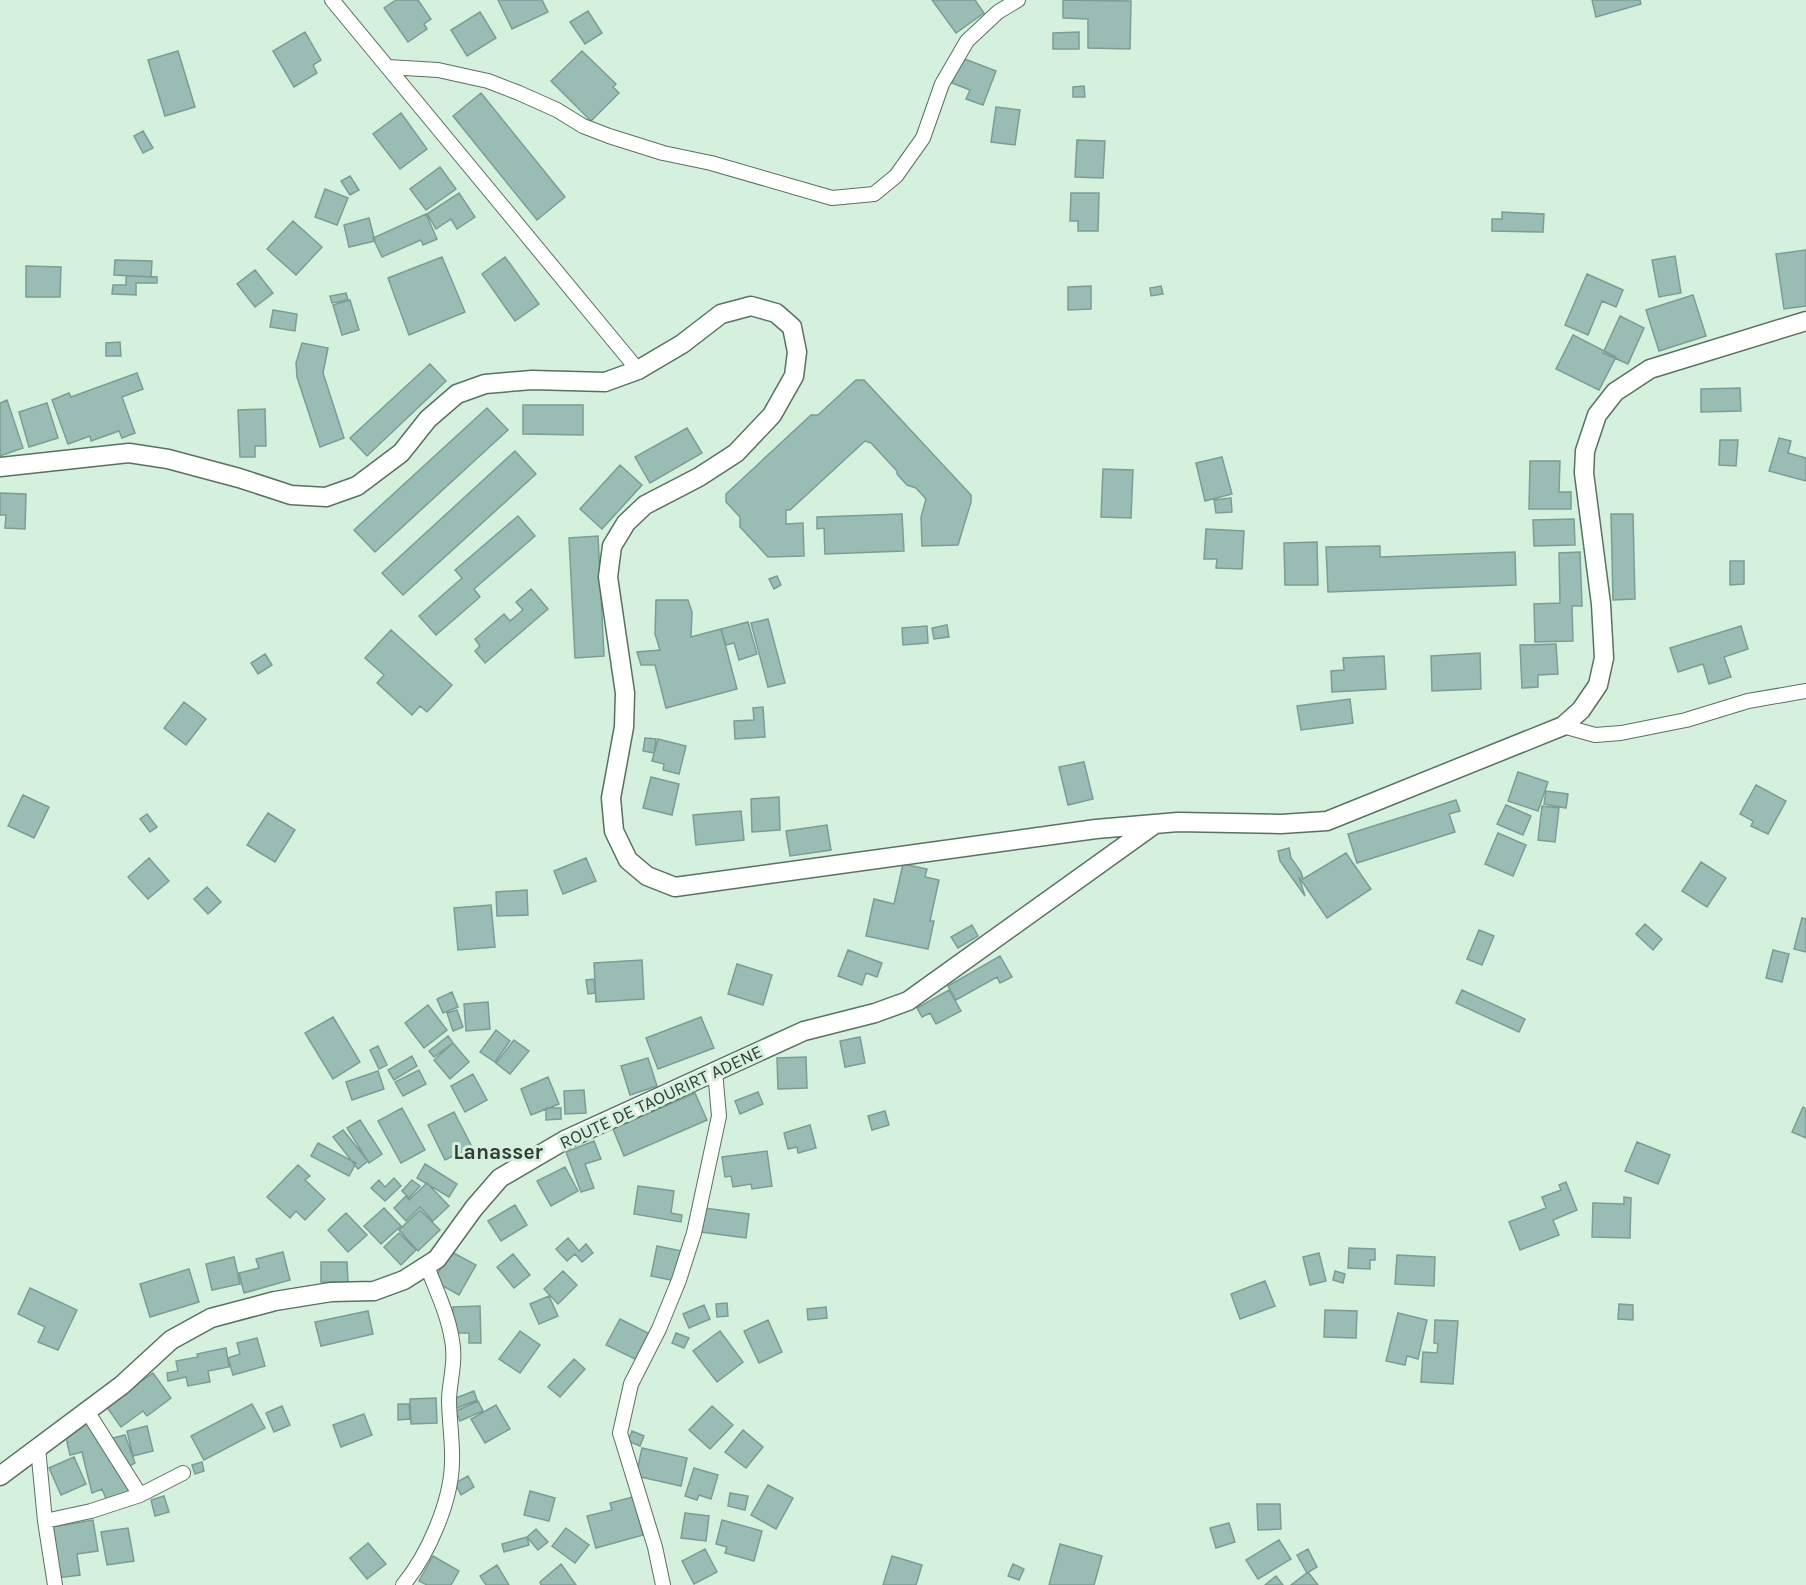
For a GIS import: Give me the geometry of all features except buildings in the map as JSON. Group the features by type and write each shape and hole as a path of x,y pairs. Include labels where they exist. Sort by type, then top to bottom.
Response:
{"main road":[{"path":"0,467 129,453 168,459 291,495 326,497 357,486 400,453 428,419 457,394 485,384 532,380 605,382 638,370 682,344 721,314 751,306 776,313 792,327 797,352 794,376 772,414 736,453 699,477 645,505 626,523 612,546 608,577 625,693 624,727 611,798 614,831 628,860 647,876 675,887 1096,829 1178,822 1304,824 1327,821 1563,726 1581,710 1598,686 1604,658 1601,604 1584,473 1585,451 1597,415 1615,392 1650,369 1806,321"},
{"name":"ROUTE DE TAOURIRT ADENE","path":"0,1476 122,1384 171,1340 211,1318 275,1301 331,1292 374,1291 404,1280 437,1259 474,1208 500,1178 565,1140 804,1031 875,1013 908,1001 1155,824"}],"street":[{"path":"332,0 638,370"},
{"path":"388,67 438,70 488,81 557,110 583,126 663,153 711,163 832,198 874,194 896,176 923,138 942,84 967,41 998,12 1018,0"},
{"path":"1563,726 1595,735 1621,734 1686,720 1748,701 1806,692"},
{"path":"663,1585 655,1547 620,1433 631,1384 659,1329 679,1280 694,1233 719,1116 715,1071"},
{"path":"403,1585 412,1574 446,1502 453,1462 449,1396 454,1365 452,1338 445,1312 427,1266"},
{"path":"87,1411 140,1495"},
{"path":"38,1448 45,1521 55,1585"},
{"path":"45,1521 91,1511 140,1495 183,1473"}],"district":[{"name":"Lanasser","path":"498,1152"}]}
